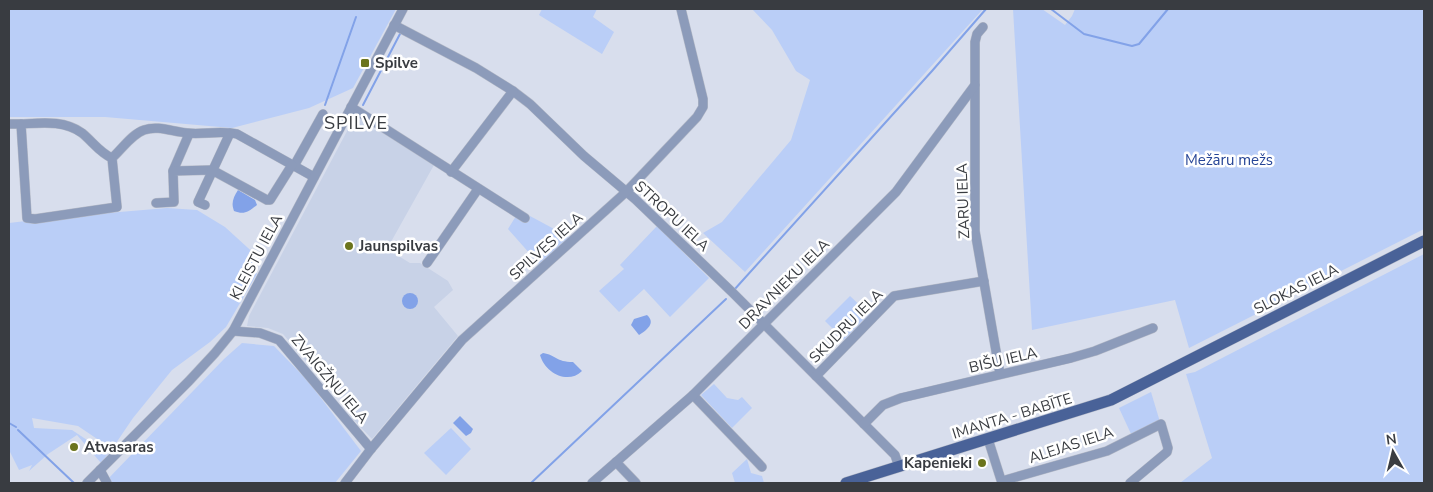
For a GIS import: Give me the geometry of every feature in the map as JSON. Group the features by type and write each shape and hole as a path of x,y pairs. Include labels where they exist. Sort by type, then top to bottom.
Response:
{"main road":[{"name":"SLOKAS IELA","path":"1182,364 1424,241"},
{"name":"IMANTA - BABĪTE","path":"846,483 1111,400 1182,364"}],"street":[{"name":"KLEISTU IELA","path":"86,483 189,381 215,354 233,331 403,9"},
{"name":"SPILVES IELA","path":"345,483 462,340 626,192 697,117 702,107 703,99 681,9"},
{"name":"STROPU IELA","path":"394,25 476,68 530,104 732,292 895,455 899,466"},
{"name":"ZARU IELA","path":"983,27 977,34 975,42 975,231 1000,374"},
{"name":"DRAVNIEKU IELA","path":"592,483 693,394 896,192 975,85"},
{"path":"451,172 513,91"},
{"path":"351,107 525,218"},
{"path":"173,171 212,170 270,200 293,166 323,114"},
{"path":"9,124 61,123 81,132 107,156 112,158"},
{"path":"21,124 27,218 117,207 112,158"},
{"path":"112,158 142,130 157,128 189,134 230,132 237,134 314,177"},
{"path":"201,204 212,170 230,132"},
{"path":"156,203 174,202 173,171 189,134"},
{"path":"426,263 478,189"},
{"name":"SKUDRU IELA","path":"816,376 894,296 984,281"},
{"name":"BIŠU IELA","path":"864,424 883,405 901,398 1095,351 1153,328"},
{"name":"ZVAIGŽŅU IELA","path":"233,331 260,333 279,340 371,450"},
{"path":"693,394 762,467"},
{"name":"ALEJAS IELA","path":"1002,482 1107,451 1161,424 1168,452 1130,483"},
{"path":"988,439 1002,482"},
{"path":"616,462 636,483"},
{"path":"100,470 108,483"}],"shaded area":[{"path":"354,118 361,118 366,122 371,131 378,129 434,165 387,249 410,263 420,263 448,281 453,290 434,307 458,336 372,439 349,415 349,404 336,385 318,375 283,334 268,328 247,326 249,316"}],"green space":[{"path":"9,9 396,9 353,88 309,108 232,128 105,117 9,117"},
{"path":"542,9 597,9 593,17 614,32 602,54 539,15"},
{"path":"752,9 983,9 745,272 703,233 722,222 791,140 810,80 796,71 772,30"},
{"name":"Mežāru mežs","path":"1013,9 1042,9 1065,25 1075,9 1424,9 1424,229 1189,348 1175,300 1032,330"},
{"path":"167,208 197,210 225,227 259,258 254,269 257,274 226,327 210,342 172,370 133,418 112,449 78,426 32,418 34,428 72,430 108,454 101,463 77,435 48,454 29,471 32,465 19,470 9,450 9,223"},
{"path":"516,216 526,222 530,216 569,237 539,264 508,229"},
{"path":"657,226 709,278 670,317 644,289 619,312 599,291 624,269 620,265"},
{"path":"1424,254 1424,483 1180,483 1212,458 1186,374 1195,372"},
{"path":"850,296 869,314 844,340 825,321"},
{"path":"242,343 274,346 308,381 361,451 335,483 104,483 224,359"},
{"path":"714,384 727,398 738,400 742,397 752,408 732,428 701,395"},
{"path":"1151,392 1160,422 1132,436 1119,408"},
{"path":"451,428 471,449 446,475 424,453"},
{"path":"747,459 751,473 762,476 764,483 735,483 732,473"}],"water":[{"path":"238,190 255,200 257,205 246,212 234,211 233,200"},
{"path":"410,293 418,301 410,309 402,301"},
{"path":"647,315 650,318 651,324 639,335 631,325 634,319"},
{"path":"543,353 559,360 573,362 582,371 570,377 558,375 547,367 540,355"},
{"path":"460,416 473,429 466,436 453,423"}],"waterway":[{"path":"734,290 986,9"},
{"path":"1051,9 1084,34 1132,46 1139,44 1168,9"},
{"path":"325,105 356,17"},
{"path":"363,105 401,32"},
{"path":"531,483 726,299"},
{"path":"9,423 16,427"},
{"path":"18,430 74,483"}],"place":[{"name":"Spilve","path":"365,63"},
{"name":"Jaunspilvas","path":"349,246"},
{"name":"Atvasaras","path":"74,447"},
{"name":"Kapenieki","path":"982,463"}],"district":[{"name":"SPILVE","path":"356,123"}]}
